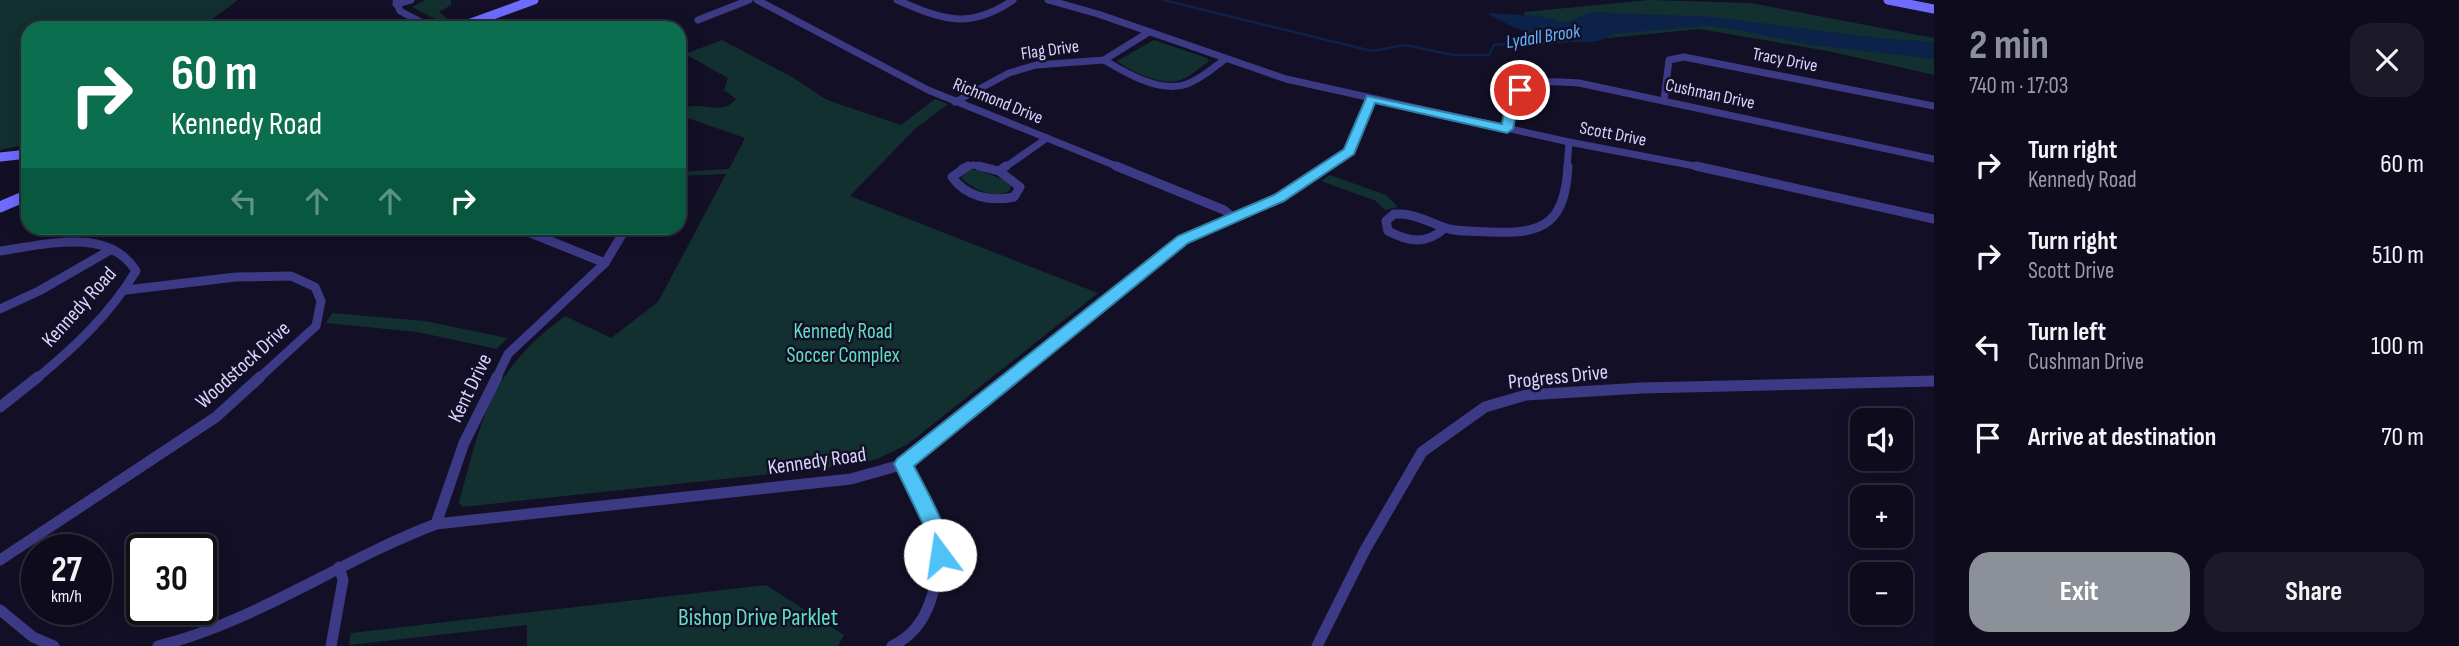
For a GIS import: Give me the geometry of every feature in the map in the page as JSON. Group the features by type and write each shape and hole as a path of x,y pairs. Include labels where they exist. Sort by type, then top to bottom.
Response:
{"street":[{"path":"411,0 396,2 400,11 419,21"},
{"path":"476,21 534,0"},
{"path":"698,20 748,0"},
{"name":"Richmond Drive","path":"757,0 955,102 1224,210 1234,218"},
{"path":"897,0 939,19 957,22 990,16 1013,0"},
{"name":"Scott Drive","path":"1048,0 1286,79 1507,129 1718,170 1934,219"},
{"path":"1888,0 1934,9"},
{"name":"Flag Drive","path":"955,102 989,82 1036,65 1104,60 1149,32"},
{"name":"Tracy Drive","path":"1664,100 1669,60 1684,57 1934,106"},
{"path":"1104,60 1120,70 1164,86 1180,87 1224,60"},
{"name":"Cushman Drive","path":"1507,129 1513,97 1532,84 1578,83 1934,159"},
{"name":"Kennedy Road","path":"158,646 203,634 405,534 436,524 851,479 904,464 1183,240 1279,198 1349,151 1371,99"},
{"path":"999,171 1020,187 1014,197 992,200 968,191 955,183 952,177 958,170 971,165 999,171 1046,138"},
{"path":"1446,228 1436,238 1421,243 1402,239 1388,231 1386,221 1394,214 1408,213 1426,217 1446,228 1507,233 1539,229 1555,218 1563,205 1569,142"},
{"path":"0,157 21,155"},
{"path":"0,207 21,198"},
{"path":"536,235 605,262"},
{"name":"Kent Drive","path":"436,524 464,443 508,354 605,262 622,235"},
{"name":"Kennedy Road","path":"0,251 79,243 113,248 126,256 136,271 126,290 72,350 0,407"},
{"path":"0,309 39,291 113,248"},
{"name":"Woodstock Drive","path":"0,560 216,417 316,326 321,301 315,287 291,276 236,277 126,290"},
{"name":"Progress Drive","path":"1317,646 1365,550 1422,452 1485,407 1526,396 1634,389 1934,381"},
{"path":"892,646 906,640 925,614 938,587 940,555 934,528 904,464"},
{"path":"331,646 343,580 339,567"},
{"path":"0,610 33,637 54,646"}],"green space":[{"path":"0,0 238,0 210,21 21,21 21,146 0,150"},
{"path":"425,0 451,0 451,5 439,12 448,19 437,20 412,7"},
{"path":"1649,0 1751,3 1934,38 1934,75 1828,51 1699,29 1530,46 1524,12"},
{"name":"Kennedy Road Soccer Complex","path":"722,40 792,77 827,100 901,125 935,99 948,104 915,129 850,196 1098,293 908,444 877,459 846,466 462,507 459,502 475,444 492,398 504,377 540,337 565,316 611,338 658,302 726,174 686,176 686,172 729,169 745,138 686,117 687,107 724,107 736,99 724,90 728,78 686,54"},
{"path":"1154,40 1209,61 1181,80 1166,82 1131,70 1117,61"},
{"path":"968,170 979,170 1007,181 1011,185 1010,190 991,194 978,190 961,178"},
{"path":"1330,175 1386,195 1398,207 1385,210 1376,201 1321,181"},
{"path":"332,313 425,321 507,338 497,349 417,332 326,323"},
{"name":"Bishop Drive Parklet","path":"766,585 844,635 838,646 527,646 527,625 349,645 351,633"}],"water":[{"path":"1590,12 1714,17 1879,38 1934,42 1934,59 1811,45 1707,26 1612,34 1600,40 1568,42 1513,27 1487,13 1541,16 1560,22 1571,21"}],"waterway":[{"name":"Lydall Brook","path":"1163,0 1372,51 1405,45 1453,55 1489,55 1494,45 1539,41 1551,37"}],"route":[{"path":"940,555 934,528 904,464 1142,272 1183,240 1279,198 1349,151 1371,99 1507,129 1513,97 1520,90"}]}
